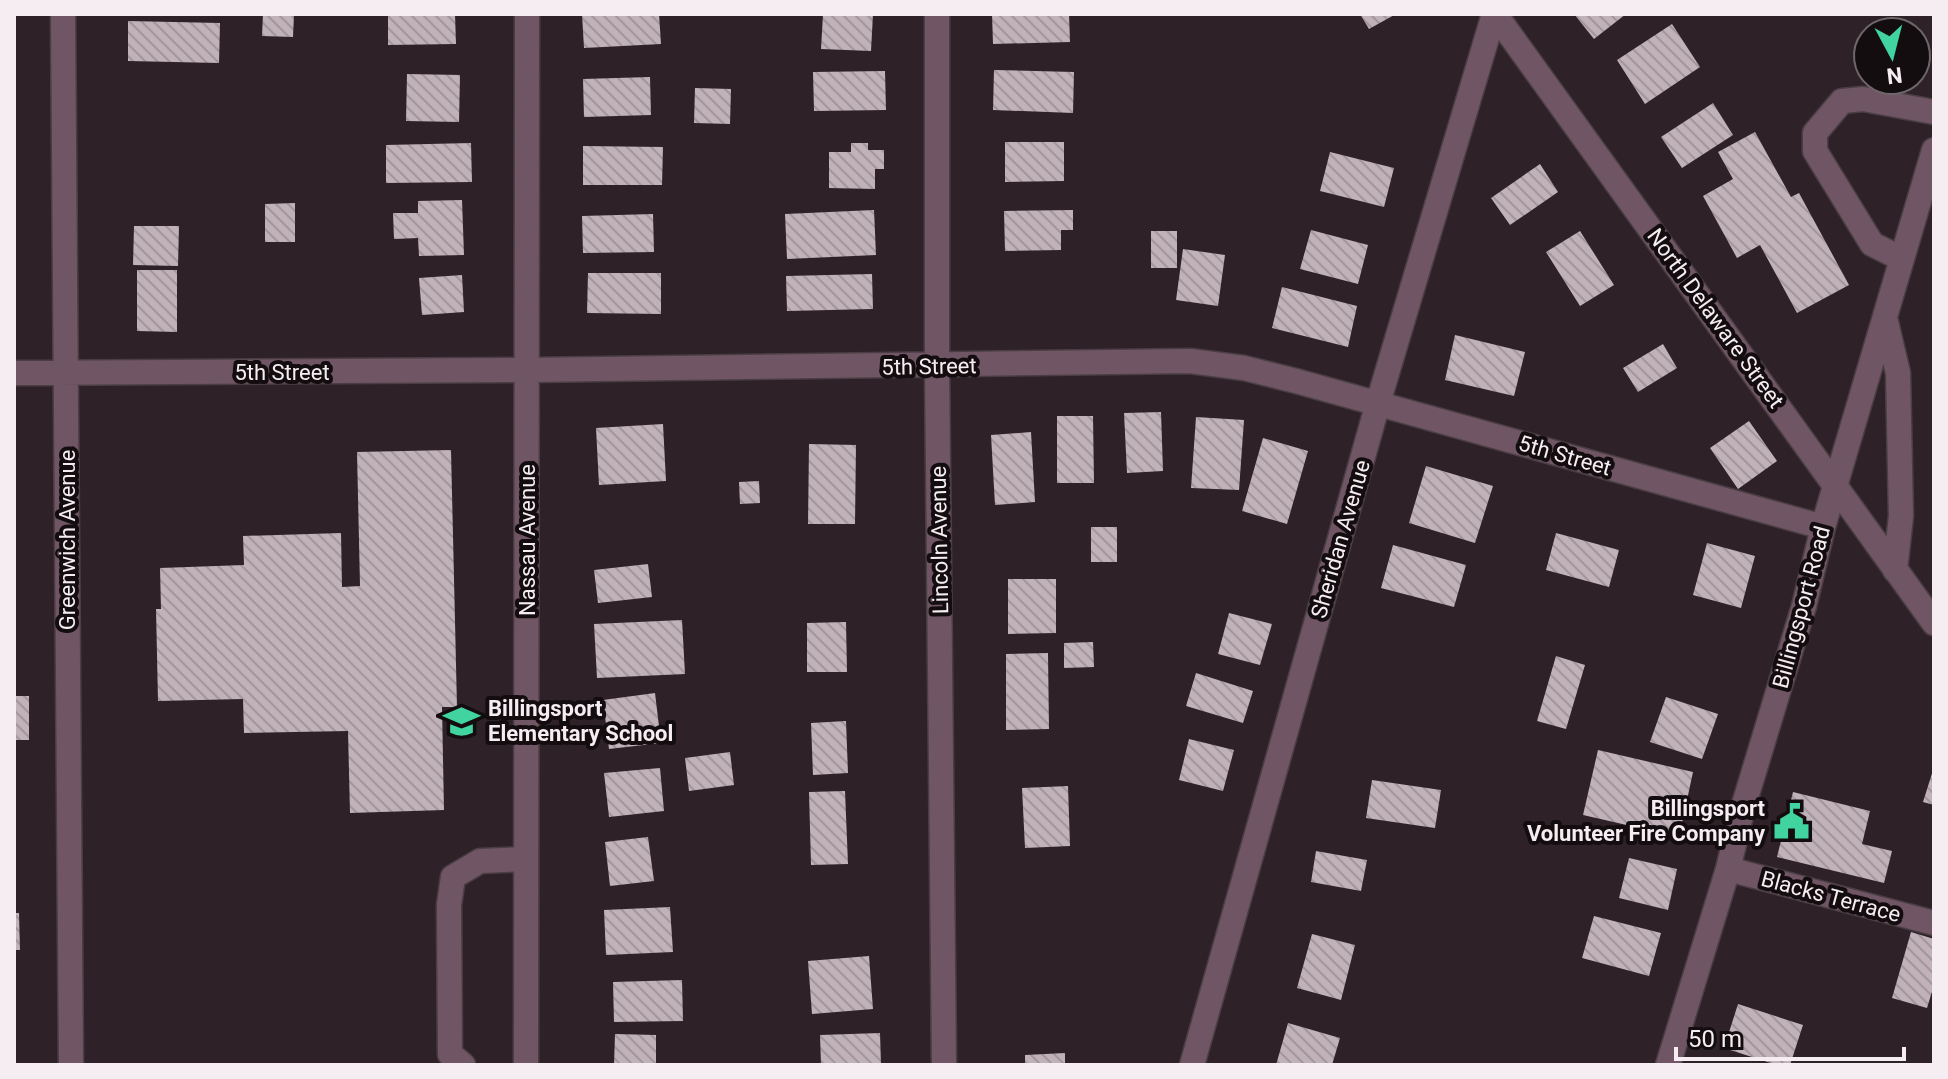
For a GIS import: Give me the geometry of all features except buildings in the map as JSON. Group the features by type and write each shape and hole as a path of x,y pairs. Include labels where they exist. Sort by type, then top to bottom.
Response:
{"street":[{"name":"Greenwich Avenue","path":"63,14 71,1065"},
{"name":"Nassau Avenue","path":"526,1065 527,14"},
{"name":"Lincoln Avenue","path":"937,14 944,1065"},
{"name":"Sheridan Avenue","path":"1192,1065 1378,403 1495,14"},
{"name":"North Delaware Street","path":"1495,14 1780,405 1835,488 1934,623"},
{"path":"1902,259 1872,244 1815,151 1815,133 1842,101 1863,99 1934,112"},
{"name":"Billingsport Road","path":"1668,1065 1728,869 1742,811 1804,606 1823,527 1934,150"},
{"path":"1885,318 1898,373 1901,516 1895,570"},
{"name":"5th Street","path":"14,373 937,366 1190,361 1244,368 1378,403 1823,527"},
{"path":"463,1065 450,1054 449,905 453,877 480,861 526,859"},
{"name":"Blacks Terrace","path":"1728,869 1934,923"}],"place":[{"name":"Billingsport Elementary School","path":"462,721"},
{"name":"Billingsport Volunteer Fire Company","path":"1791,821"}]}
